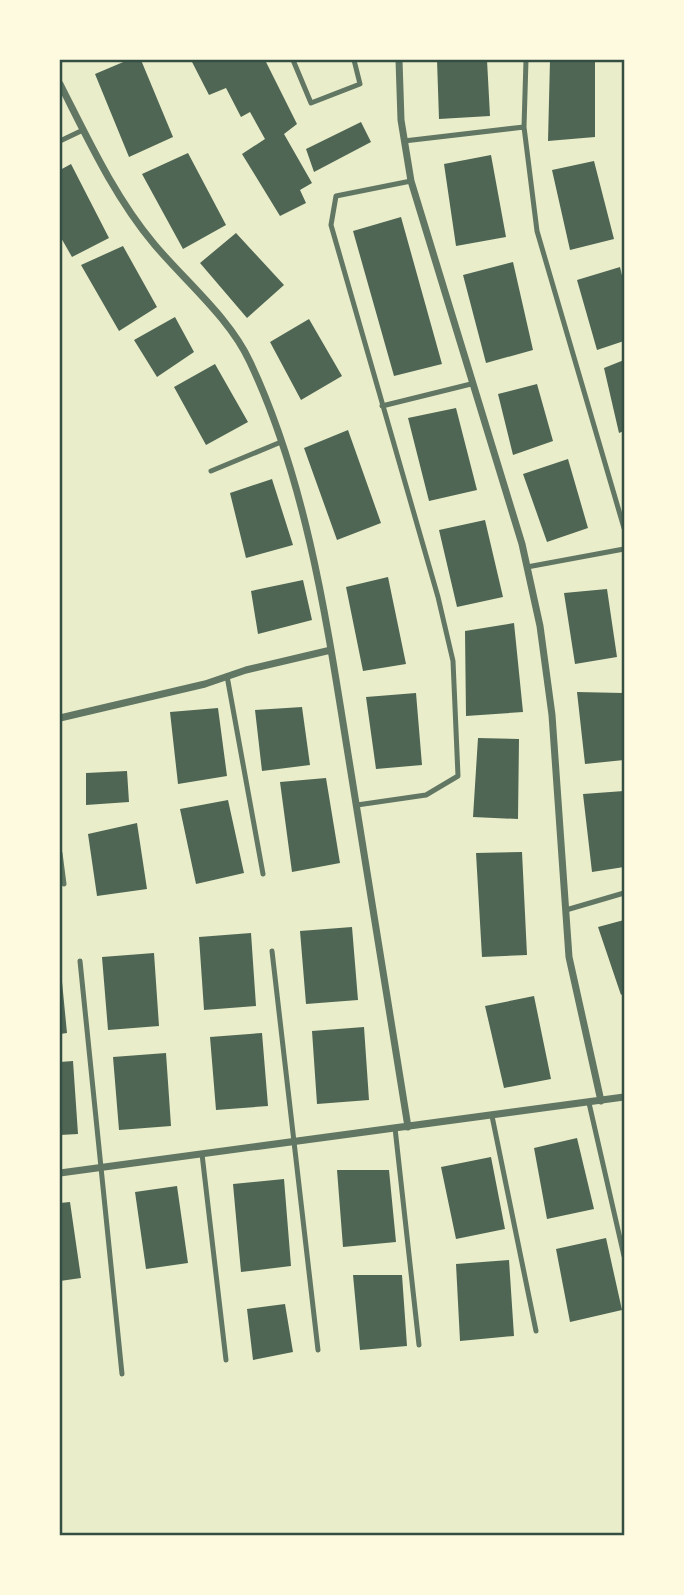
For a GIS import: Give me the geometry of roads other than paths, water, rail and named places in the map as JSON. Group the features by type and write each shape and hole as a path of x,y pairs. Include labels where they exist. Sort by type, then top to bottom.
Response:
{"street":[{"path":"399,60 404,142 411,181 527,567 540,626 552,715 569,957 601,1101"},
{"path":"60,84 120,199 154,243 211,307 249,359 281,442 308,539 331,650 408,1127"},
{"path":"60,718 205,684 331,650"},
{"path":"60,1172 625,1097"}],"lane":[{"path":"293,60 311,103 360,83 354,60"},
{"path":"526,60 524,127 537,231 625,528"},
{"path":"404,142 524,127"},
{"path":"60,141 83,130"},
{"path":"357,805 426,795 458,776 453,662 438,597 331,225 336,196 411,181"},
{"path":"382,406 471,384"},
{"path":"211,471 281,442"},
{"path":"527,567 625,549"},
{"path":"228,676 262,874"},
{"path":"60,853 64,884"},
{"path":"566,910 625,893"},
{"path":"272,951 318,1350"},
{"path":"80,961 122,1374"},
{"path":"589,1103 625,1256"},
{"path":"492,1116 536,1331"},
{"path":"395,1128 419,1346"},
{"path":"202,1154 226,1360"}]}
